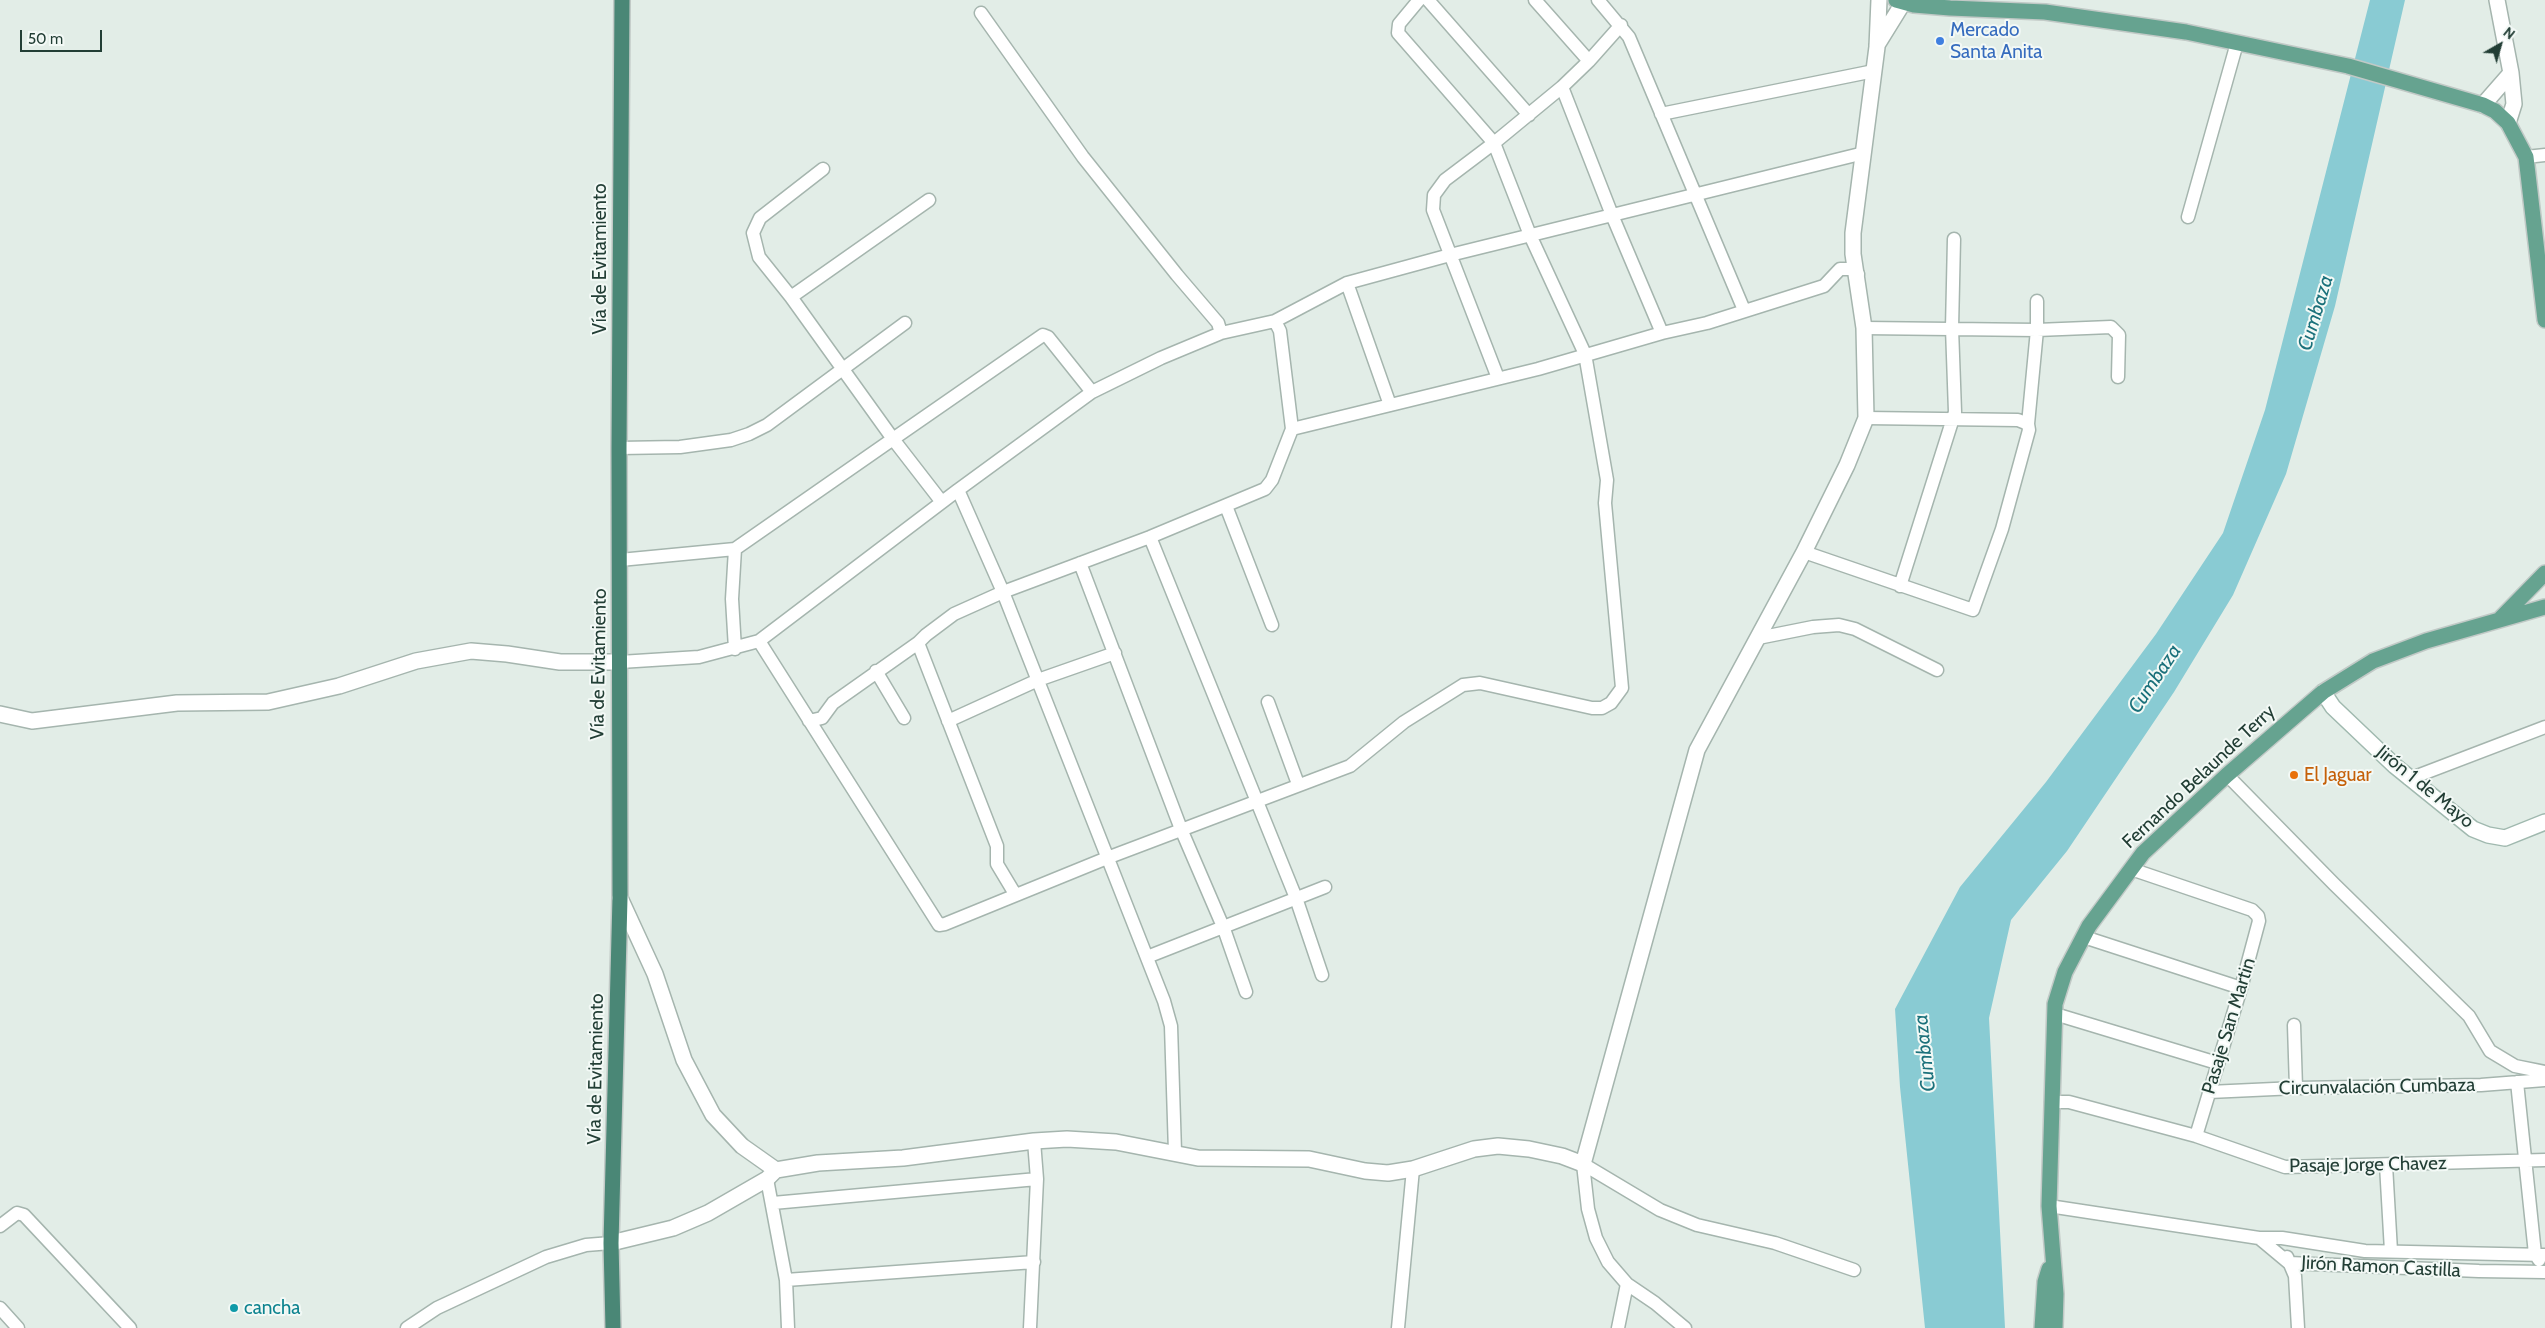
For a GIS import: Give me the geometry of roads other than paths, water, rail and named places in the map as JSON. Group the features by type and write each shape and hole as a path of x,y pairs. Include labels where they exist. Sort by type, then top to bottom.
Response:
{"highway":[{"name":"Vía de Evitamiento","path":"613,1328 612,1243 620,898 619,448 622,0"}],"main road":[{"path":"1969,0 1989,8"},
{"path":"1903,1 1977,10 1989,8 2045,12 2186,32 2348,66 2483,105 2495,111 2508,123 2526,157 2542,275 2545,320"},
{"name":"Fernando Belaunde Terry","path":"2500,619 2536,585 2545,573"},
{"name":"Fernando Belaunde Terry","path":"2055,1328 2053,1256 2049,1206 2055,1004 2064,972 2089,926 2143,854 2228,775 2323,692 2373,661 2426,641 2545,607"},
{"name":"Fernando Belaunde Terry","path":"2042,1328 2045,1282 2053,1256"}],"street":[{"path":"759,641 939,925 1181,829 1350,766 1404,722 1463,684 1480,683 1592,708 1607,706 1622,688 1606,503 1607,480 1585,354 1530,235 1494,143 1398,33 1399,24 1419,0"},
{"path":"1428,0 1528,115"},
{"path":"1535,0 1589,60"},
{"path":"1598,0 1621,25 1629,37 1744,310"},
{"path":"1684,1328 1655,1303 1628,1284 1608,1262 1596,1238 1588,1209 1583,1164 1697,750 1804,552 1847,465 1866,418 1864,328 1853,233 1877,47 1879,0"},
{"path":"2497,0 2511,73 2514,104 2508,123"},
{"path":"1877,47 1903,1"},
{"path":"981,13 1083,157 1177,275 1218,323 1221,333"},
{"path":"1498,378 1433,210 1434,195 1445,180 1494,143 1562,87 1621,25"},
{"path":"2188,217 2237,43"},
{"path":"1661,114 1874,71"},
{"path":"2483,105 2511,73"},
{"path":"1562,87 1612,215 1662,333"},
{"path":"0,714 32,721 177,703 268,702 339,686 416,661 471,652 506,654 560,662 620,662 699,657 735,649 759,641 941,501 1092,392 1161,358 1221,333 1275,321 1347,283 1450,255 1864,153"},
{"path":"2526,157 2545,155"},
{"path":"823,169 760,218 753,233 759,257 792,297 893,438 941,501"},
{"path":"792,297 928,200"},
{"path":"1900,586 1955,412 1952,328 1954,238"},
{"path":"1292,429 1538,369 1662,333 1707,323 1824,286 1840,270 1851,269 1858,274"},
{"path":"1347,283 1390,405"},
{"path":"1804,552 1973,610 2002,529 2030,430 2028,424 2037,330 2037,302"},
{"path":"810,720 822,718 832,703 876,670 918,643 926,634 954,614 1003,592 1150,537 1265,489 1269,485 1292,429 1280,331 1275,321"},
{"path":"619,448 680,447 731,440 749,434 767,425 905,323"},
{"path":"1864,328 2037,330 2111,327 2116,329 2119,335 2118,377"},
{"path":"620,560 735,549 1043,336 1048,337 1092,392"},
{"path":"1866,418 2018,420 2028,424"},
{"path":"958,490 1003,592 1038,680 1147,958 1171,1026 1175,1152"},
{"path":"1226,506 1272,625"},
{"path":"1150,537 1258,800 1296,898 1322,975"},
{"path":"735,549 732,599 735,649"},
{"path":"1080,563 1181,829 1224,929 1246,992"},
{"path":"1758,638 1813,627 1839,625 1855,628 1937,670"},
{"path":"918,643 997,846 997,864 1015,894"},
{"path":"948,721 1038,680 1115,653"},
{"path":"876,670 904,718"},
{"name":"Jirón 1 de Mayo","path":"2323,692 2333,707 2409,779 2473,829 2488,836 2505,838 2545,822"},
{"path":"1268,702 1298,784"},
{"path":"2409,779 2545,727"},
{"path":"2228,775 2334,884 2462,1009 2490,1051 2515,1066 2545,1072"},
{"name":"Pasaje San Martin","path":"2131,869 2252,910 2258,916 2259,921 2241,988 2196,1136"},
{"path":"1147,958 1325,888"},
{"path":"620,898 655,974 684,1060 713,1115 772,1175 773,1203 786,1280 788,1328"},
{"path":"2084,937 2241,988"},
{"path":"2055,1014 2217,1063"},
{"path":"2294,1026 2296,1088"},
{"name":"Circunvalación Cumbaza","path":"2209,1092 2545,1080"},
{"path":"2517,1082 2526,1161 2545,1276"},
{"name":"Pasaje Jorge Chavez","path":"2051,1102 2069,1102 2196,1136 2285,1167 2545,1160"},
{"path":"407,1328 437,1308 546,1258 586,1245 612,1243 673,1228 708,1213 772,1175 818,1163 903,1158 1034,1141 1067,1139 1116,1142 1198,1158 1309,1159 1365,1171 1388,1173 1413,1169 1474,1149 1498,1146 1529,1149 1562,1156 1583,1164 1660,1210 1697,1224 1775,1243 1854,1270"},
{"path":"1030,1328 1037,1179 1034,1141"},
{"path":"2386,1165 2391,1251"},
{"path":"1398,1328 1413,1169"},
{"path":"773,1203 1037,1179"},
{"name":"Jirón Ramon Castilla","path":"2049,1206 2259,1238 2289,1262 2479,1272 2545,1272"},
{"path":"0,1226 17,1213 24,1215 130,1328"},
{"path":"2259,1238 2282,1238 2365,1251 2447,1254 2540,1254"},
{"path":"2282,1238 2295,1276 2298,1328"},
{"path":"786,1280 1034,1262"},
{"path":"1618,1328 1628,1284"},
{"path":"0,1308 18,1328"}],"water":[{"name":"Cumbaza","path":"2370,0 2405,0 2335,306 2286,474 2233,595 2174,692 2067,851 2011,920 1989,1018 2005,1328 1925,1328 1900,1087 1895,1009 1960,887 2046,782 2156,634 2223,533 2265,410"}],"place":[{"name":"Mercado Santa Anita","path":"1940,41"},
{"name":"El Jaguar","path":"2294,775"},
{"name":"cancha","path":"234,1308"}]}
